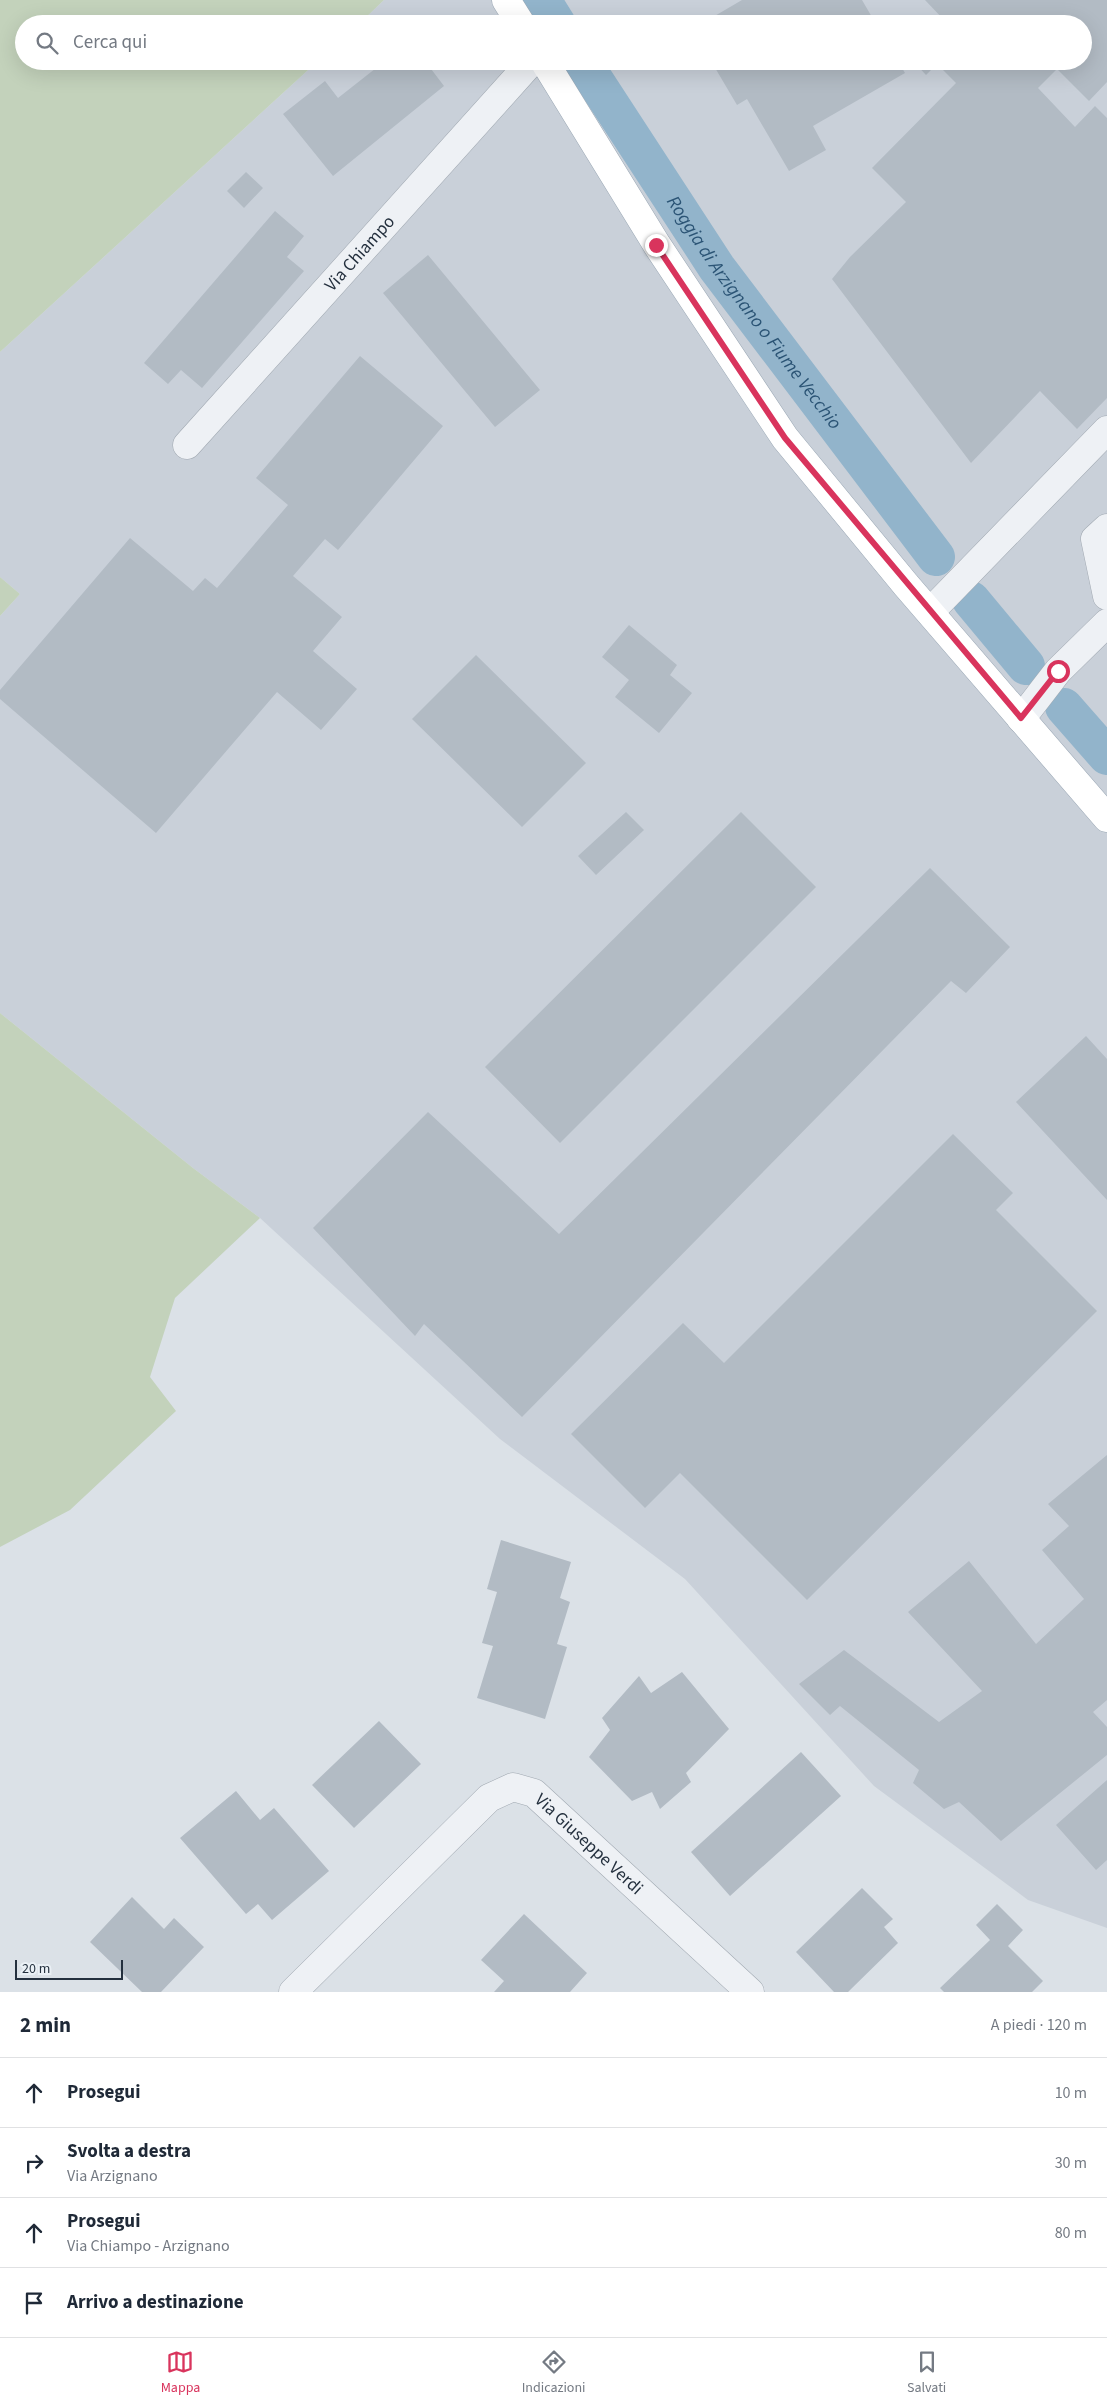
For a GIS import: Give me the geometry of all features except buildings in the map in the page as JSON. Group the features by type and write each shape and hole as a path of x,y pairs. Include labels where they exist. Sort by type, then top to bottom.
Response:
{"main road":[{"path":"506,0 515,15"},
{"path":"549,70 656,245 785,438 906,585 1107,818"}],"street":[{"name":"Via Chiampo","path":"187,445 524,70"},
{"path":"930,612 1107,430"},
{"path":"1107,528 1094,539 1107,596"},
{"path":"1021,718 1058,671 1107,623"},
{"name":"Via Giuseppe Verdi","path":"293,1992 489,1798 513,1787 534,1793 750,1992"}],"shaded area":[{"path":"384,0 1107,0 1107,1928 1028,1900 874,1786 685,1579 500,1439 260,1218 193,1168 0,1013 0,616 20,594 0,577 0,352 308,70 1092,70 1092,15 368,15"}],"green space":[{"path":"0,0 384,0 368,15 15,15 15,70 308,70 0,352"},
{"path":"0,577 20,594 0,616"},
{"path":"0,1013 193,1168 260,1218 175,1298 150,1377 176,1411 70,1510 0,1547"}],"waterway":[{"name":"Roggia di Arzignano o Fiume Vecchio","path":"542,0 551,15"},
{"name":"Roggia di Arzignano o Fiume Vecchio","path":"588,70 717,268 936,557"},
{"name":"Roggia di Arzignano o Fiume Vecchio","path":"971,600 1026,666"},
{"name":"Roggia di Arzignano o Fiume Vecchio","path":"1064,707 1107,756"}],"route":[{"path":"656,245 785,438 906,585 1021,718 1058,671"}]}
